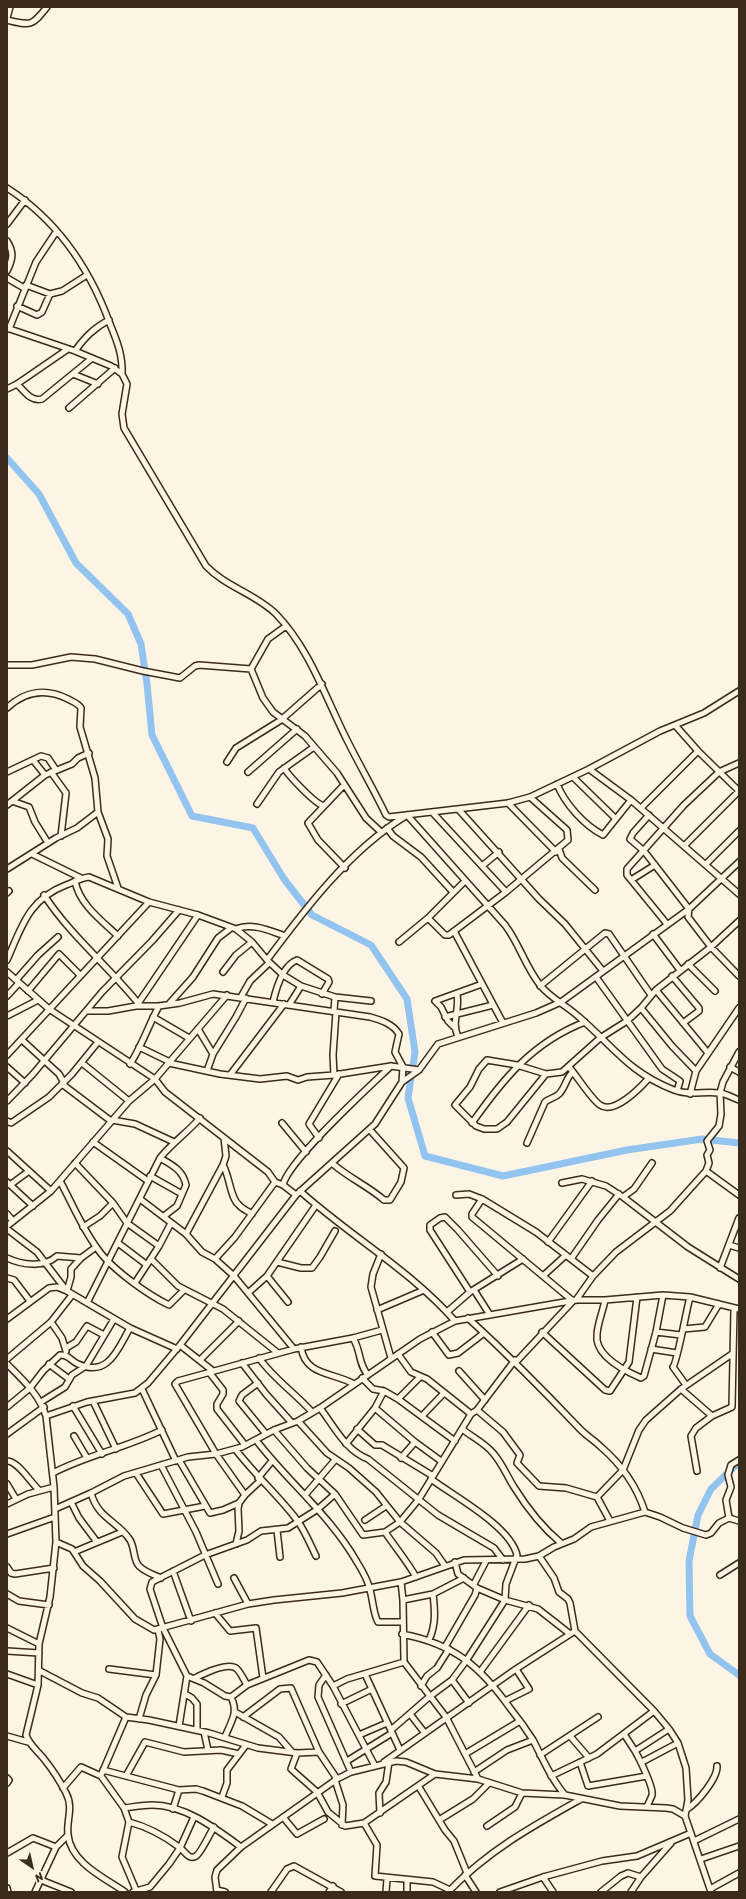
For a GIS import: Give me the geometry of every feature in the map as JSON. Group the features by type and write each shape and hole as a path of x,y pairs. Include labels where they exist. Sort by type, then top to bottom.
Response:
{"street":[{"path":"10,7 7,19 25,25 34,23 47,7"},
{"path":"7,188 38,210 56,232 62,236 75,254 95,287 109,320 122,358 122,374"},
{"path":"7,223 25,200"},
{"path":"56,232 40,253 8,328 68,348 115,368 122,374 127,384 122,414 124,428 206,566 230,585 268,607 286,626 322,684 348,742 389,817 459,810 508,803 530,797 573,777 675,725 704,713 739,691"},
{"path":"7,241 13,251 13,256 7,271"},
{"path":"7,278 25,287 50,294 62,291 87,275"},
{"path":"17,306 37,315 42,312 50,294"},
{"path":"75,351 86,335 97,326 109,320"},
{"path":"7,389 18,384 68,348"},
{"path":"18,384 31,398 39,400 91,359"},
{"path":"69,408 115,368"},
{"path":"73,374 98,384"},
{"path":"251,669 268,639 286,626"},
{"path":"7,665 32,665 71,657 95,659 143,671 180,678 195,666 200,665 251,669"},
{"path":"251,669 263,698 273,712 281,720 297,729 314,747 337,773 366,818 381,832"},
{"path":"227,762 236,748 281,720 322,684"},
{"path":"7,708 18,698 40,691 56,694 76,703 81,708 80,727 89,753 95,778 98,812 108,839 108,856 118,888"},
{"path":"675,725 698,751 739,791 685,845"},
{"path":"248,772 297,729"},
{"path":"257,804 279,772 286,770 314,747"},
{"path":"641,808 698,751"},
{"path":"7,805 45,775 72,764 78,758 89,753"},
{"path":"7,772 42,756 46,756 66,794 61,836"},
{"path":"33,760 45,775"},
{"path":"667,924 627,875 627,870 663,827 719,772 739,763"},
{"path":"589,769 632,800 722,879 738,891"},
{"path":"286,770 321,805"},
{"path":"573,777 615,818"},
{"path":"557,784 561,794 571,809 600,834 605,834 615,818 632,800"},
{"path":"344,785 321,805 319,811 308,824 318,840 344,868"},
{"path":"428,918 446,936 506,892 557,851 568,840 567,830 530,797"},
{"path":"12,801 29,807 35,822 48,843"},
{"path":"508,803 595,890"},
{"path":"459,810 523,878 539,899 566,924 603,971"},
{"path":"7,869 48,843 77,828 98,812"},
{"path":"433,813 506,892"},
{"path":"207,1071 213,1054 236,1017 250,981 268,962 285,936 319,895 367,844 381,832 407,815"},
{"path":"407,815 512,934 528,967 540,986 550,996 561,1002 585,1022 624,1061 648,1078 677,1091 690,1094 720,1093 738,1098"},
{"path":"648,815 630,837 633,842 644,851 689,909 688,917 711,947 739,976"},
{"path":"387,828 393,836 421,857 453,892"},
{"path":"706,864 739,831"},
{"path":"482,866 498,852"},
{"path":"32,854 81,878 93,878 149,902 198,915 233,929 252,942 268,962 283,975 301,986 335,997 371,1001"},
{"path":"549,857 562,858"},
{"path":"46,1416 73,1406 93,1401 121,1397 142,1389 156,1376 296,1195 370,1130 380,1119 402,1082 419,1070 438,1044 536,1013 561,1002 653,934 679,917 739,862"},
{"path":"631,880 655,865"},
{"path":"7,960 31,909 44,895 81,878"},
{"path":"75,881 78,892 83,900 118,936"},
{"path":"399,942 428,918 465,881"},
{"path":"44,895 71,930 117,977 137,1005"},
{"path":"7,1055 149,902"},
{"path":"7,1101 25,1083 117,977 152,941 179,910"},
{"path":"137,1005 198,915"},
{"path":"679,917 688,917"},
{"path":"546,1074 501,1127 492,1130 479,1128 472,1123 455,1105 470,1087 484,1062 490,1060 517,1065 546,1074 555,1074 570,1067 600,1038 627,1021 642,1008 656,990 711,947 739,921"},
{"path":"169,1004 193,977 218,938 233,929 244,926 258,927 285,936"},
{"path":"454,931 504,1023"},
{"path":"540,986 606,933 610,934 652,995"},
{"path":"653,934 680,970"},
{"path":"7,996 38,955 58,937"},
{"path":"223,972 236,956 252,942"},
{"path":"28,991 60,954 80,975"},
{"path":"273,1002 275,992 283,975 291,963 300,960 329,980 322,994"},
{"path":"688,964 715,991"},
{"path":"7,972 49,1009 130,1064 155,1079 165,1092 268,1172 275,1182 283,1185 296,1195"},
{"path":"672,976 699,1008 699,1011 683,1023"},
{"path":"596,977 662,1068 680,1081 677,1091"},
{"path":"458,1037 454,1027 445,1017 441,1008 435,1001 482,984"},
{"path":"230,1075 301,986"},
{"path":"656,990 708,1053"},
{"path":"87,1011 117,1010 137,1005 159,1006 212,994 243,997 370,1017 382,1020 396,1030 399,1038 395,1052 403,1067 402,1082"},
{"path":"454,1027 459,1006 457,994"},
{"path":"7,1226 51,1191 129,1101 155,1079 227,995"},
{"path":"319,1138 309,1124 336,1074 335,997"},
{"path":"7,1016 38,1000"},
{"path":"445,1017 494,1005"},
{"path":"130,1064 138,1052 159,1006"},
{"path":"642,1008 672,1046 696,1071"},
{"path":"690,1094 696,1071 739,1008"},
{"path":"153,1017 189,1038"},
{"path":"472,1123 491,1095 517,1065 559,1034 585,1022"},
{"path":"198,1029 213,1054"},
{"path":"22,1040 59,1074 63,1084 112,1121 132,1122 174,1142"},
{"path":"7,1121 14,1121 49,1097 63,1084 98,1042"},
{"path":"139,1047 169,1062 207,1071 260,1079 290,1076 298,1080 307,1077 391,1066 419,1070"},
{"path":"274,1430 307,1468 335,1494 363,1535 385,1532 400,1522 419,1499 471,1414 477,1410 515,1361 574,1300 592,1276 622,1247 657,1223 670,1211 706,1171 709,1163 707,1154 710,1150 707,1141 715,1132 721,1120 720,1093 730,1067 739,1052"},
{"path":"82,1062 129,1101"},
{"path":"283,1185 285,1176 306,1152 391,1066"},
{"path":"7,1067 25,1083"},
{"path":"570,1067 598,1103 604,1107 609,1107 626,1100 648,1078"},
{"path":"730,1067 739,1072"},
{"path":"527,1143 545,1102 556,1097 561,1092 569,1076 573,1072"},
{"path":"87,1303 109,1262 160,1158 174,1142 189,1131 200,1118"},
{"path":"282,1123 306,1152"},
{"path":"333,1164 384,1200 390,1200 401,1182 404,1168 370,1130"},
{"path":"186,1234 223,1165 226,1156 224,1138"},
{"path":"93,1142 149,1178 182,1194"},
{"path":"7,1151 51,1191"},
{"path":"160,1158 177,1168 186,1185 175,1208 164,1216"},
{"path":"75,1163 113,1203 127,1223 159,1246"},
{"path":"571,1259 598,1220 621,1196 634,1189 652,1163"},
{"path":"223,1165 228,1174 231,1191 238,1204 252,1214"},
{"path":"29,1171 9,1184 33,1206"},
{"path":"706,1171 739,1195"},
{"path":"562,1183 582,1179 606,1186 688,1247 739,1279"},
{"path":"60,1181 83,1227 96,1248 109,1262 135,1283 169,1305 184,1290"},
{"path":"548,1242 592,1181"},
{"path":"215,1259 252,1214 275,1182"},
{"path":"300,1191 316,1205 381,1254 424,1290 455,1321"},
{"path":"456,1195 469,1194 482,1199 548,1242 592,1276"},
{"path":"140,1199 186,1234 202,1252 215,1259 234,1276 294,1349"},
{"path":"482,1199 472,1214 472,1217 574,1300"},
{"path":"83,1227 100,1216 113,1203"},
{"path":"248,1293 267,1276 316,1205"},
{"path":"7,1214 13,1221"},
{"path":"490,1315 430,1230 430,1225 440,1218 445,1217 498,1276"},
{"path":"720,1268 739,1218"},
{"path":"135,1283 159,1246 171,1223"},
{"path":"7,1229 35,1250 67,1291 72,1295 130,1328 178,1347 200,1360 211,1371 222,1390 223,1394 217,1404 217,1409 245,1446"},
{"path":"277,1262 301,1268 312,1268 320,1258 335,1232"},
{"path":"118,1243 147,1265"},
{"path":"729,1246 739,1248"},
{"path":"67,1291 71,1277 71,1269 81,1258 96,1248"},
{"path":"381,1254 373,1274 371,1287 391,1358"},
{"path":"544,1275 566,1255"},
{"path":"7,1258 23,1264 44,1263 57,1256 81,1258"},
{"path":"151,1259 168,1277 184,1290 205,1301 213,1302 278,1353"},
{"path":"447,1312 472,1291 524,1259"},
{"path":"267,1276 288,1302"},
{"path":"7,1278 14,1280 30,1302"},
{"path":"7,1319 49,1288 57,1287 67,1291"},
{"path":"377,1310 424,1290"},
{"path":"605,1300 597,1334 597,1340 600,1347 614,1364 643,1378 656,1332 662,1294"},
{"path":"55,1509 91,1493 118,1478 178,1460 236,1450 245,1446 266,1434 295,1422 320,1408 391,1358 432,1332 455,1321 574,1300 605,1300 662,1294 690,1297 736,1309 732,1354 732,1407 712,1416 696,1428 691,1436 697,1471"},
{"path":"7,1359 51,1322 72,1295"},
{"path":"542,1332 608,1392 612,1389 625,1370 629,1358 637,1297"},
{"path":"690,1297 674,1368 683,1387 712,1416"},
{"path":"683,1329 704,1327 719,1304"},
{"path":"468,1318 515,1361 580,1429 602,1448 623,1470 636,1488 645,1512"},
{"path":"41,1402 65,1387 68,1379 86,1366 114,1319"},
{"path":"200,1360 239,1321"},
{"path":"51,1322 66,1348 66,1355"},
{"path":"66,1348 76,1342 87,1326 104,1335"},
{"path":"7,1407 30,1388 49,1364 60,1355 66,1355 78,1364 86,1366 101,1366 107,1364 116,1354 130,1328"},
{"path":"245,1495 216,1454 175,1386 178,1381 301,1347 353,1338 382,1330"},
{"path":"432,1332 449,1356 458,1353 484,1333"},
{"path":"656,1332 681,1335"},
{"path":"353,1338 359,1348 361,1367 368,1375"},
{"path":"301,1347 302,1356 311,1367 354,1384"},
{"path":"651,1349 677,1353"},
{"path":"398,1354 408,1369 420,1377 428,1379 471,1414"},
{"path":"597,1497 623,1470 641,1425 658,1408 683,1387 732,1354"},
{"path":"259,1358 268,1371 300,1399 312,1412"},
{"path":"242,1363 258,1383 295,1422 335,1460 349,1468 366,1483 400,1522 436,1553 445,1566"},
{"path":"7,1364 30,1388 44,1408 54,1487 56,1542 54,1568 49,1605 39,1644 40,1671 35,1704 26,1728 26,1735 28,1742 45,1760 63,1788 70,1807 68,1835 80,1860 125,1892"},
{"path":"49,1364 68,1379"},
{"path":"459,1372 485,1400"},
{"path":"398,1399 420,1377"},
{"path":"362,1378 373,1389 384,1391 398,1399 454,1441"},
{"path":"258,1383 242,1396 239,1401 266,1434"},
{"path":"142,1389 178,1460 205,1506 212,1514 239,1503"},
{"path":"346,1444 375,1408 384,1391"},
{"path":"422,1416 444,1393"},
{"path":"93,1401 116,1449"},
{"path":"73,1406 102,1454"},
{"path":"7,1434 44,1408"},
{"path":"320,1408 346,1444 358,1455 368,1459 438,1515 494,1548 503,1560"},
{"path":"375,1408 415,1442 441,1461"},
{"path":"477,1410 503,1432 520,1455 517,1463 539,1486 566,1488 597,1497 610,1521"},
{"path":"347,1761 392,1732 410,1714 452,1680 505,1600 506,1584 516,1559 515,1549 510,1539 500,1528 432,1478 382,1445 375,1445 358,1429"},
{"path":"462,1429 481,1441 493,1453 536,1518 561,1543"},
{"path":"53,1473 87,1458 116,1449 162,1430"},
{"path":"74,1436 87,1458"},
{"path":"256,1440 272,1461 318,1509 346,1543 370,1588 378,1622 402,1622"},
{"path":"401,1458 415,1442"},
{"path":"236,1450 298,1522 316,1556"},
{"path":"305,1495 335,1460"},
{"path":"729,1518 726,1500 731,1487 728,1475 731,1465 739,1460"},
{"path":"7,1461 14,1462 28,1481 39,1490"},
{"path":"236,1544 239,1531 239,1503 260,1479 272,1461"},
{"path":"161,1465 196,1532 218,1584"},
{"path":"136,1473 163,1514 205,1506"},
{"path":"7,1484 16,1499"},
{"path":"7,1504 39,1490 54,1487"},
{"path":"91,1493 96,1506 106,1519 122,1532 132,1544 139,1566 161,1578"},
{"path":"179,1726 188,1676 163,1628 149,1586 152,1582 205,1555 247,1540 261,1531 288,1528 318,1509 335,1494"},
{"path":"71,1502 79,1518 97,1542"},
{"path":"366,1520 386,1506"},
{"path":"56,1542 68,1546 83,1566 135,1618 150,1629 158,1630 248,1604 370,1588 401,1582 455,1562 468,1560 503,1560 540,1556 561,1543 574,1539 592,1527 645,1512 660,1517 683,1528 706,1535 711,1533 719,1523 729,1518 739,1521"},
{"path":"7,1534 55,1518"},
{"path":"277,1530 280,1557"},
{"path":"74,1552 122,1532"},
{"path":"385,1532 396,1549 404,1556 416,1577"},
{"path":"540,1556 554,1578 559,1592 568,1599 570,1603 572,1632"},
{"path":"421,1686 427,1676 437,1668 475,1595 475,1586 486,1561"},
{"path":"455,1562 458,1574 475,1586 505,1600 538,1609 572,1632 654,1712 669,1729 678,1743 686,1768 687,1809 685,1816 701,1859 710,1891 739,1873"},
{"path":"720,1575 739,1563"},
{"path":"7,1567 11,1573 15,1574 54,1568"},
{"path":"173,1571 191,1621"},
{"path":"234,1578 248,1604"},
{"path":"403,1600 433,1594 464,1578"},
{"path":"401,1582 403,1600 402,1634 404,1662 446,1717 478,1780"},
{"path":"475,1595 484,1591"},
{"path":"7,1594 19,1601 49,1605"},
{"path":"429,1640 435,1620 433,1594"},
{"path":"480,1672 529,1606"},
{"path":"215,1613 230,1631 256,1628 263,1678"},
{"path":"7,1628 39,1644"},
{"path":"139,1719 146,1695 156,1675 160,1639 158,1630"},
{"path":"383,1763 424,1732 469,1703 493,1684 572,1632"},
{"path":"402,1634 429,1640 447,1648 466,1661 493,1684 533,1740 551,1776 565,1795"},
{"path":"7,1651 39,1653"},
{"path":"188,1676 195,1678 225,1696 231,1697 247,1686 263,1678 309,1660 317,1662 333,1686 341,1704 375,1766"},
{"path":"333,1686 347,1679 404,1662"},
{"path":"195,1678 213,1670 231,1666 236,1669 247,1686"},
{"path":"505,1701 529,1689 516,1669"},
{"path":"108,1670 156,1675"},
{"path":"40,1671 62,1684 98,1698 126,1717 197,1730 246,1745 295,1752 319,1752"},
{"path":"7,1674 38,1685"},
{"path":"365,1674 400,1750"},
{"path":"326,1675 319,1685 318,1697 351,1772"},
{"path":"452,1680 469,1703"},
{"path":"243,1717 280,1689 291,1688 319,1752 336,1779 343,1805 342,1825"},
{"path":"341,1704 372,1689"},
{"path":"185,1694 192,1698 197,1704 197,1730"},
{"path":"225,1738 236,1708 231,1697"},
{"path":"235,1712 279,1737 295,1752"},
{"path":"551,1776 589,1758 654,1712"},
{"path":"410,1714 424,1732"},
{"path":"102,1773 126,1717"},
{"path":"540,1755 598,1717"},
{"path":"465,1754 520,1721"},
{"path":"359,1735 387,1723"},
{"path":"635,1751 669,1729"},
{"path":"204,1732 208,1750"},
{"path":"624,1734 642,1762 647,1776 652,1792 647,1807"},
{"path":"7,1736 28,1742"},
{"path":"570,1736 589,1758"},
{"path":"474,1772 507,1750 533,1740"},
{"path":"126,1776 145,1742 184,1752 221,1750 239,1754"},
{"path":"642,1762 678,1743"},
{"path":"222,1797 227,1780 227,1770 246,1745"},
{"path":"295,1752 291,1769 317,1792 324,1807 342,1825 353,1826 364,1823 380,1814 435,1774"},
{"path":"225,1892 217,1891 215,1877 217,1870 241,1847 336,1779 351,1772 389,1762 406,1762 435,1774 478,1780 522,1793 565,1795 620,1806 673,1809 685,1816"},
{"path":"380,1814 379,1792 386,1782 389,1762"},
{"path":"580,1762 588,1786 647,1776"},
{"path":"687,1809 698,1802 716,1772 717,1766"},
{"path":"63,1788 81,1767 102,1773 126,1776 179,1790 196,1788 222,1797 256,1812 272,1824"},
{"path":"102,1773 124,1808 129,1822 122,1857 134,1891 150,1887 180,1848 194,1817"},
{"path":"7,1778 9,1780 7,1784"},
{"path":"439,1820 473,1798 489,1783"},
{"path":"419,1787 454,1841 466,1874 476,1892"},
{"path":"173,1809 179,1790"},
{"path":"487,1826 515,1807 522,1793"},
{"path":"364,1823 377,1848 374,1875 376,1877 407,1881 433,1882 449,1891 466,1874 517,1835 581,1799"},
{"path":"124,1808 153,1805 173,1809 214,1827 241,1847"},
{"path":"283,1817 297,1834 324,1819"},
{"path":"694,1841 739,1818"},
{"path":"129,1822 153,1830 180,1848 189,1857 195,1857 214,1827"},
{"path":"500,1892 543,1877 602,1861 637,1856 691,1833"},
{"path":"35,1892 56,1847 68,1835"},
{"path":"7,1853 33,1838 56,1847"},
{"path":"631,1892 641,1877 671,1842"},
{"path":"701,1859 739,1846"},
{"path":"271,1892 286,1869 294,1866 333,1886 341,1892"},
{"path":"601,1892 621,1876 628,1873 641,1877"},
{"path":"543,1877 553,1892"},
{"path":"386,1892 387,1879"},
{"path":"41,1880 71,1892"},
{"path":"407,1881 408,1892"},
{"path":"329,1892 333,1886"},
{"path":"7,1888 8,1892"}],"waterway":[{"path":"7,458 39,494 76,563 128,614 141,644 152,735 192,816 253,828 284,879 312,915 371,945 407,999 415,1052 408,1098 425,1156 503,1176 627,1150 702,1139 739,1143"},
{"path":"739,1465 735,1466 711,1489 698,1515 689,1561 690,1616 710,1654 739,1675"}]}
